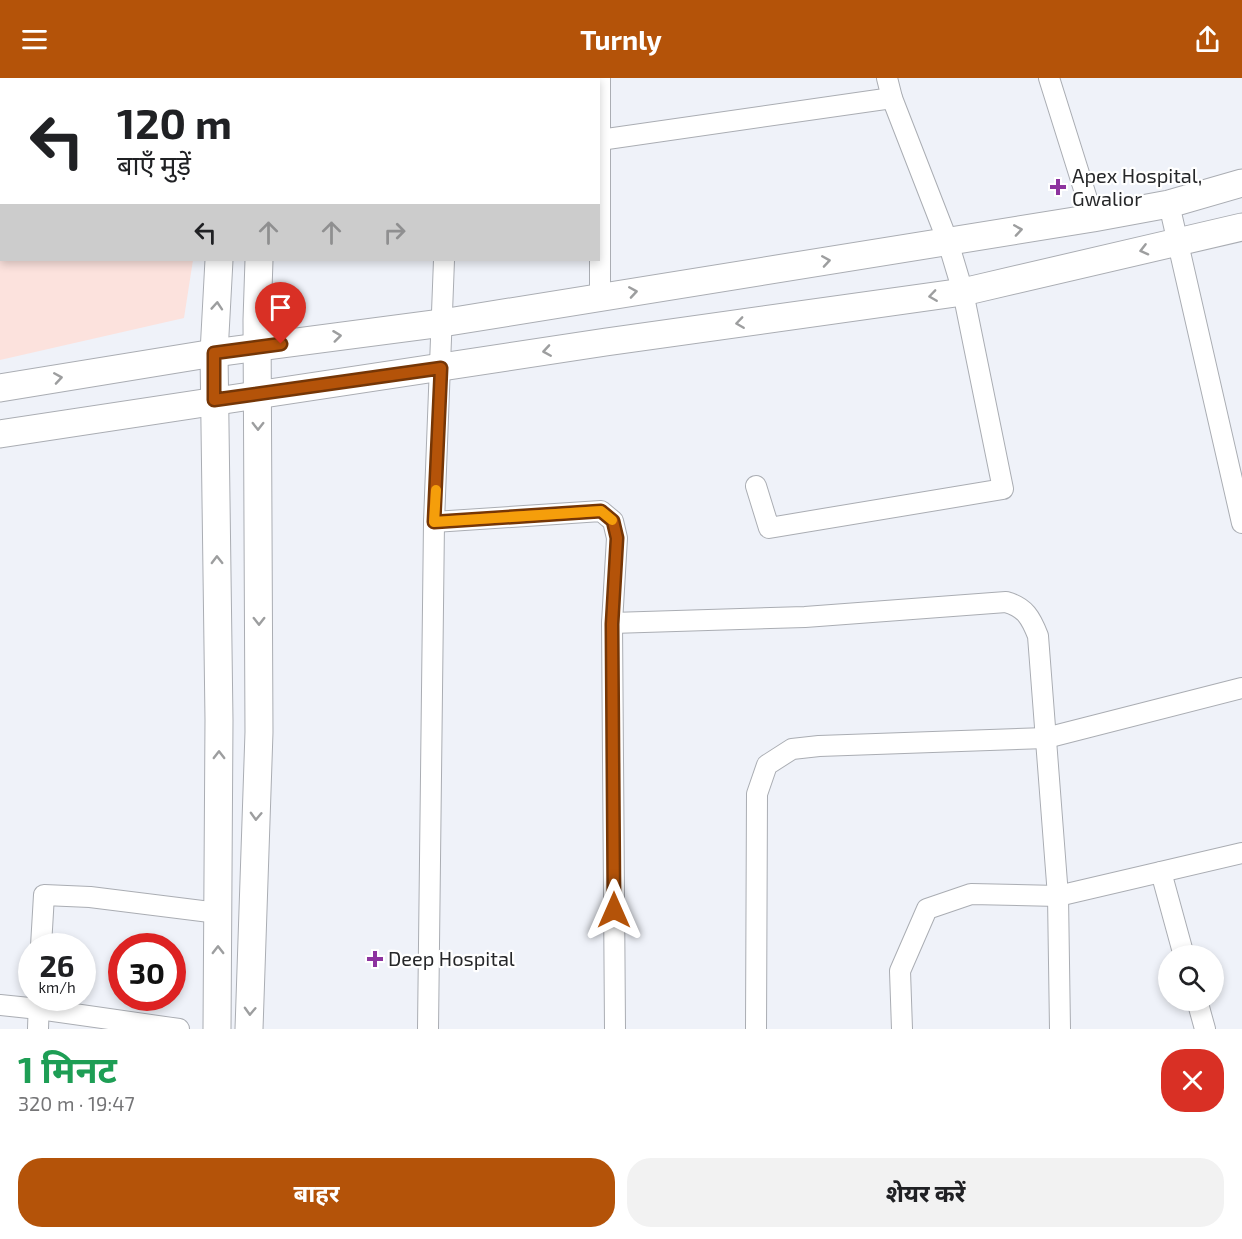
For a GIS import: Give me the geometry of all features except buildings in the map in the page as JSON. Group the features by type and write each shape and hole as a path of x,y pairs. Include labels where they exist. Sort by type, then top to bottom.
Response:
{"main road":[{"path":"0,388 258,346 442,323 948,242 1169,204 1242,183"},
{"path":"0,434 617,340 963,292 1242,227"},
{"path":"217,1029 218,670 214,353 219,261"},
{"path":"249,1029 259,732 259,261"},
{"path":"218,670 259,672"}],"street":[{"path":"600,78 600,298"},
{"path":"756,486 769,528 1003,489 963,292 948,242 892,98 887,78"},
{"path":"1049,78 1093,218"},
{"path":"600,140 892,98"},
{"path":"1169,204 1242,523"},
{"path":"428,1029 434,522 444,261"},
{"path":"434,522 601,511 613,521 617,538 612,624 615,1029"},
{"path":"612,624 805,617 1006,602 1019,606 1031,618 1038,636 1058,896 1060,1029"},
{"path":"756,1029 757,794 767,765 792,749 819,746 1046,738 1242,688"},
{"path":"902,1029 900,971 927,909 971,894 1058,896 1242,853"},
{"path":"1161,872 1181,945"},
{"path":"42,933 44,895 90,897 218,913"},
{"path":"0,1005 18,1004"},
{"path":"38,1029 39,1011"},
{"path":"82,1011 179,1029"},
{"path":"1200,1011 1205,1029"}],"shaded area":[{"path":"0,261 193,261 184,318 0,360"}],"slow traffic":[{"path":"436,490 434,522 601,511 612,520"}],"place":[{"name":"Apex Hospital, Gwalior","path":"1058,187"},
{"name":"Deep Hospital","path":"375,959"}],"route":[{"path":"281,344 214,353 214,400 441,368 434,522 601,511 613,521 617,538 612,624 614,910"}]}
